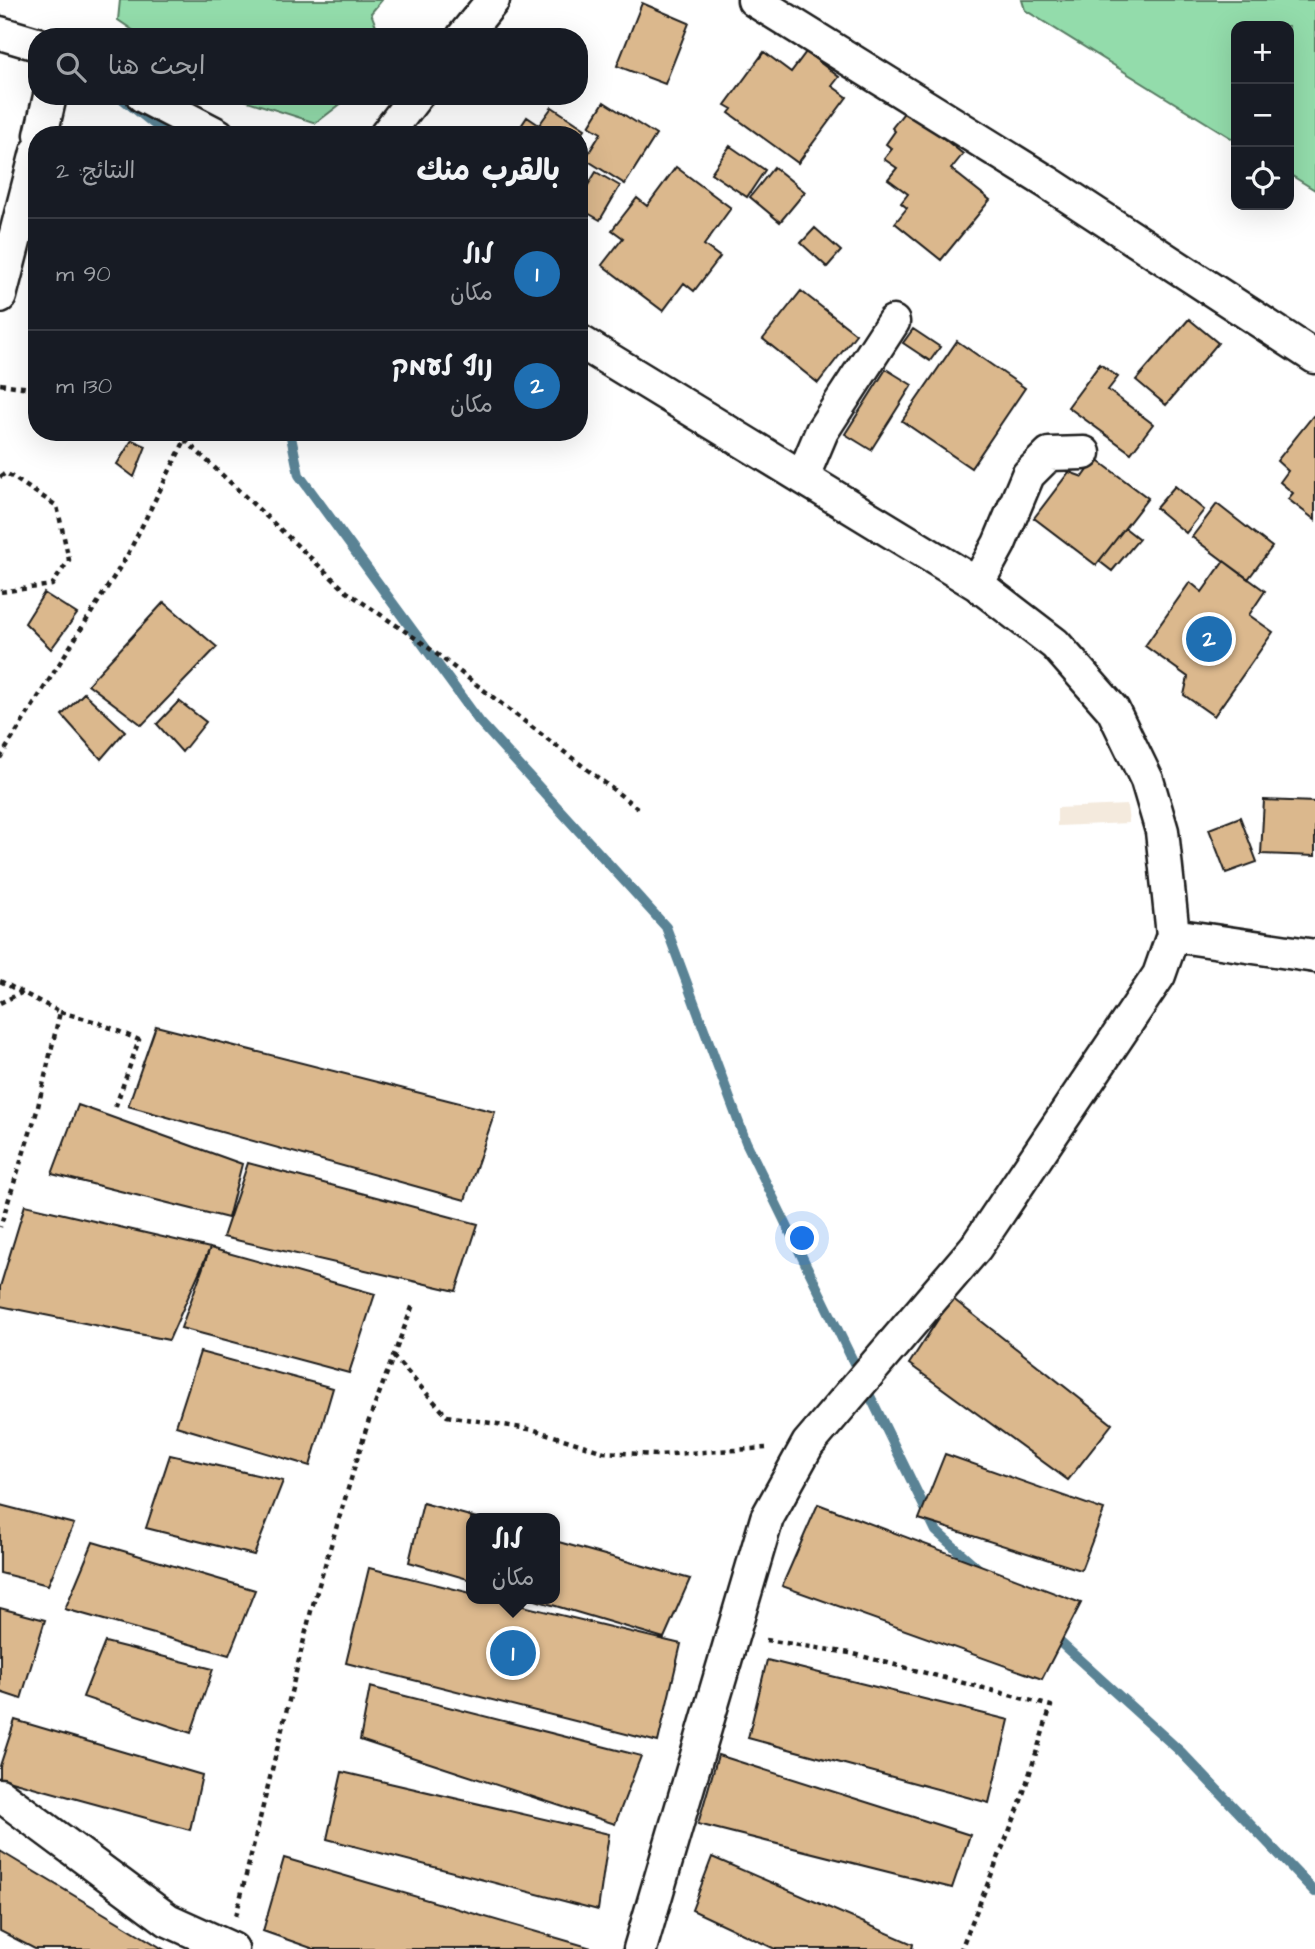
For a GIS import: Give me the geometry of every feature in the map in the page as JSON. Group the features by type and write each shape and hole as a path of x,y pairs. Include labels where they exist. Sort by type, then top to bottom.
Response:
{"street":[{"path":"470,28 493,0"},
{"path":"754,0 1047,182 1315,356"},
{"path":"0,33 28,41"},
{"path":"43,126 48,105"},
{"path":"160,105 200,126"},
{"path":"393,126 409,105"},
{"path":"0,296 28,187"},
{"path":"803,476 822,431 893,322"},
{"path":"588,346 977,584 1055,645 1113,710 1147,780 1162,831 1173,936 1159,975 976,1247 808,1444 767,1518 640,1949"},
{"path":"977,584 999,544 1028,475 1049,454 1084,453"},
{"path":"1173,936 1315,956"},
{"path":"0,1795 168,1920 230,1948"}],"path":[{"path":"0,384 28,388"},
{"path":"0,758 127,556 185,441"},
{"path":"187,441 347,592 421,642 640,810"},
{"path":"0,477 6,473 57,506 69,560 52,585 0,592"},
{"path":"0,981 60,1012 97,1022 139,1040 115,1108"},
{"path":"0,1003 23,992"},
{"path":"0,1227 37,1111 60,1012"},
{"path":"230,1948 312,1611 368,1423 414,1302"},
{"path":"393,1356 447,1416 535,1430 604,1452 657,1455 808,1444"},
{"path":"732,1635 850,1653 1051,1706 1019,1807 961,1949"}],"shaded area":[{"path":"1127,805 1129,823 1057,826 1057,808"}],"green space":[{"path":"120,0 382,0 371,13 377,28 130,28 118,20"},
{"path":"1022,0 1315,0 1315,190 1294,177 1294,21 1231,21 1231,138 1025,10"},
{"path":"260,105 339,105 316,123"}],"building":[{"path":"642,3 689,23 665,84 617,66"},
{"path":"764,52 791,72 806,52 839,77 832,86 847,97 798,163 729,113 732,109 725,105"},
{"path":"604,102 656,135 625,184 588,161 588,154 601,133 589,126"},
{"path":"552,107 580,126 521,126 527,117 539,125"},
{"path":"907,109 963,154 951,169 990,200 941,260 895,223 907,208 901,203 908,194 888,179 897,168 884,159 892,149 886,144 895,131 892,128"},
{"path":"730,146 765,170 747,197 711,173"},
{"path":"676,167 731,208 704,245 720,257 694,291 684,283 663,311 602,265 623,238 612,230 637,198 647,206"},
{"path":"774,167 805,192 780,222 750,197"},
{"path":"596,172 620,186 600,220 588,213 588,185"},
{"path":"815,228 841,251 827,267 801,243"},
{"path":"801,291 856,334 818,383 763,339"},
{"path":"1189,319 1218,343 1166,405 1136,380"},
{"path":"913,329 940,347 930,361 903,343"},
{"path":"957,341 1025,388 971,468 902,421"},
{"path":"1100,364 1118,377 1108,390 1153,424 1131,453 1068,407"},
{"path":"886,369 912,385 871,450 845,434"},
{"path":"1313,416 1315,520 1288,499 1293,493 1280,482 1288,471 1277,461"},
{"path":"131,441 146,446 134,477 117,464"},
{"path":"1096,459 1148,498 1096,565 1034,518 1069,472 1083,477"},
{"path":"1175,486 1204,510 1186,533 1156,508"},
{"path":"1217,504 1272,547 1248,579 1192,537"},
{"path":"1125,528 1139,539 1112,571 1099,561"},
{"path":"1224,561 1265,591 1249,615 1273,632 1214,716 1184,695 1188,677 1145,646 1190,582 1202,592"},
{"path":"44,593 77,614 51,649 25,623"},
{"path":"164,602 217,647 142,725 88,684"},
{"path":"84,693 125,731 101,759 62,715"},
{"path":"179,701 206,722 182,752 157,724"},
{"path":"1264,800 1315,802 1315,856 1261,854"},
{"path":"1240,817 1257,862 1226,873 1209,829"},
{"path":"156,1026 495,1112 465,1200 128,1106"},
{"path":"78,1105 242,1164 228,1218 52,1174"},
{"path":"248,1163 478,1224 456,1291 223,1237"},
{"path":"25,1205 210,1248 169,1340 0,1306 0,1287"},
{"path":"210,1248 375,1294 349,1373 181,1328"},
{"path":"952,1298 1112,1424 1068,1480 909,1364"},
{"path":"200,1352 333,1388 310,1466 176,1426"},
{"path":"945,1454 1104,1510 1081,1570 919,1519"},
{"path":"170,1455 283,1481 254,1555 146,1528"},
{"path":"423,1503 466,1515 466,1579 409,1562"},
{"path":"818,1504 1081,1603 1042,1679 782,1586"},
{"path":"0,1505 74,1524 48,1585 0,1573"},
{"path":"93,1542 255,1590 229,1655 65,1609"},
{"path":"560,1542 690,1579 664,1638 549,1604 560,1604"},
{"path":"369,1568 466,1592 466,1604 515,1604 681,1644 658,1742 346,1663"},
{"path":"0,1608 45,1620 21,1699 0,1692"},
{"path":"105,1642 213,1669 191,1733 83,1697"},
{"path":"767,1660 1009,1720 989,1803 748,1738"},
{"path":"370,1687 641,1756 615,1824 360,1740"},
{"path":"15,1720 202,1775 190,1830 0,1778 0,1766"},
{"path":"718,1755 970,1835 952,1888 698,1824"},
{"path":"342,1772 609,1834 598,1910 327,1839"},
{"path":"0,1851 163,1949 35,1949 0,1931"},
{"path":"712,1857 913,1944 912,1949 775,1949 692,1910"},
{"path":"284,1858 595,1949 314,1949 263,1931"}],"waterway":[{"path":"130,105 157,126"},
{"path":"292,441 299,475 479,721 666,927 746,1142 936,1531 980,1570"},
{"path":"1052,1635 1181,1752 1315,1892"}],"place":[{"name":"נוף לעמק","path":"1209,639"},
{"name":"לול","path":"513,1653"}]}
